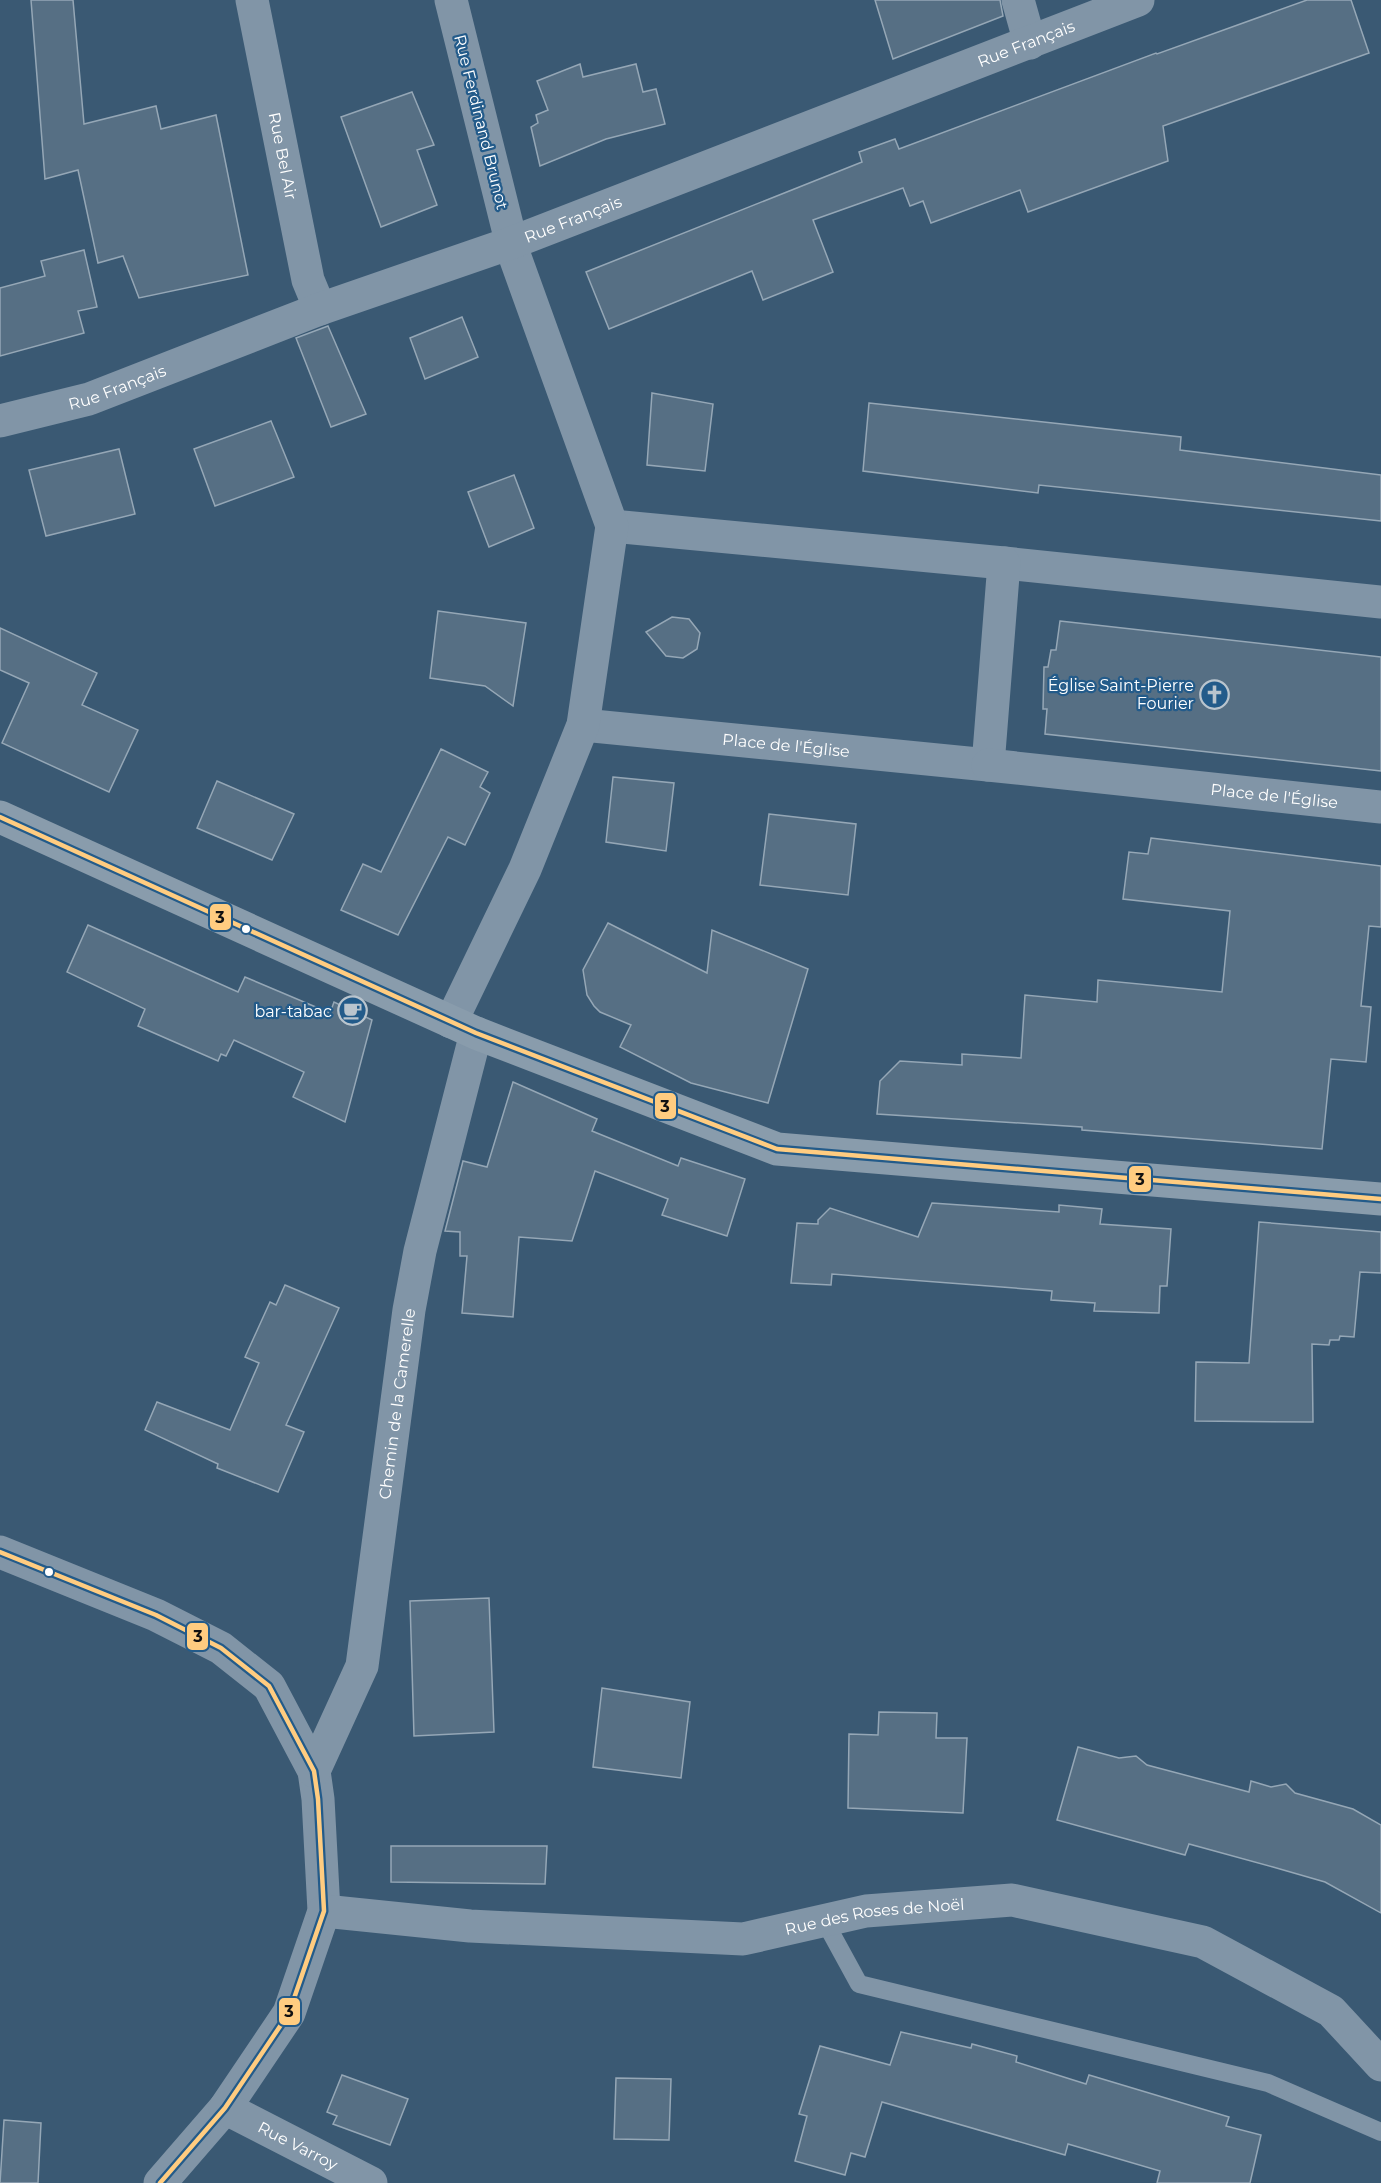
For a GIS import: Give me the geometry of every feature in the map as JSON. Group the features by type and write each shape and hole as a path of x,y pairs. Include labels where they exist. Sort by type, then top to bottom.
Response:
{"main road":[{"path":"0,818 463,1028 777,1149 1381,1199"}],"street":[{"name":"Rue Bel Air","path":"252,0 308,280 320,309"},
{"name":"Rue Ferdinand Brunot","path":"452,0 511,243"},
{"path":"1018,0 1030,43"},
{"name":"Rue Français","path":"0,421 89,399 320,309 511,243 1138,0"},
{"path":"463,1028 583,725 612,526 511,243"},
{"path":"612,526 1381,602"},
{"path":"988,765 1004,563"},
{"name":"Place de l'Église","path":"583,725 1381,807"},
{"name":"Chemin de la Camerelle","path":"314,1771 362,1666 409,1310 463,1028"},
{"path":"0,1552 156,1615 221,1648 269,1686 314,1771 318,1799 324,1911 289,2013 225,2108 160,2183"},
{"name":"Rue des Roses de Noël","path":"324,1911 470,1926 743,1939 866,1911 1011,1900 1203,1942 1331,2011 1381,2065"},
{"name":"Rue Varroy","path":"225,2108 371,2183"}],"lane":[{"path":"824,1920 859,1984 1268,2083 1381,2132"}],"building":[{"path":"31,0 73,0 84,124 156,106 161,129 216,115 248,275 139,298 123,256 98,263 78,170 45,179"},
{"path":"875,0 1000,0 1003,16 893,59"},
{"path":"1307,0 1351,0 1369,53 1163,126 1168,161 1028,212 1020,190 931,223 923,201 910,206 903,188 813,220 833,272 763,300 752,271 609,329 586,272 862,162 859,152 895,139 899,149 1156,53"},
{"path":"580,64 583,77 636,64 643,92 656,89 665,124 606,139 540,166 531,127 538,123 536,115 548,110 537,81"},
{"path":"412,92 434,145 417,150 437,205 381,227 341,117"},
{"path":"84,250 97,307 78,311 84,333 0,356 0,288 45,276 41,261"},
{"path":"462,317 478,357 425,379 410,338"},
{"path":"328,326 366,414 331,427 296,338"},
{"path":"652,393 713,404 705,471 647,465"},
{"path":"869,403 1181,437 1180,450 1381,475 1381,521 1039,485 1038,493 863,471"},
{"path":"271,421 294,477 215,506 194,449"},
{"path":"119,449 135,514 46,536 29,470"},
{"path":"514,475 534,528 489,547 468,492"},
{"path":"438,611 526,623 513,706 485,686 430,678"},
{"path":"672,617 689,619 700,633 697,649 683,658 666,656 646,632"},
{"name":"Église Saint-Pierre Fourier","path":"1060,621 1381,657 1381,771 1045,734 1047,709 1043,709 1044,667 1048,667 1051,650 1056,650"},
{"path":"0,628 97,673 82,705 138,730 109,792 2,743 29,683 0,670"},
{"path":"441,749 488,772 480,787 490,793 465,845 448,837 398,935 341,910 363,864 381,872"},
{"path":"613,777 674,783 666,851 606,842"},
{"path":"217,781 294,814 272,860 197,828"},
{"path":"769,814 856,824 848,895 760,885"},
{"path":"1151,838 1381,866 1381,927 1369,926 1361,1006 1371,1007 1366,1062 1331,1059 1322,1149 1082,1130 1082,1127 877,1114 880,1081 900,1061 962,1065 962,1054 1021,1058 1025,995 1097,1002 1098,980 1222,992 1230,911 1123,899 1129,852 1148,854"},
{"path":"608,923 707,973 712,930 808,969 768,1103 691,1083 620,1047 631,1025 600,1012 594,1006 587,995 583,970"},
{"path":"88,925 238,992 245,977 330,1013 334,1002 372,1020 345,1122 293,1097 304,1072 234,1040 226,1056 221,1054 218,1061 138,1026 145,1009 67,972"},
{"path":"513,1082 597,1119 592,1131 678,1166 681,1158 745,1179 727,1236 662,1215 668,1199 595,1171 572,1241 519,1237 513,1317 462,1313 467,1256 460,1256 460,1232 445,1231 463,1161 487,1167"},
{"path":"932,1203 1059,1212 1059,1205 1102,1209 1100,1224 1171,1229 1167,1286 1160,1286 1159,1313 1094,1311 1095,1303 1051,1300 1052,1291 832,1274 831,1285 791,1283 797,1223 818,1224 818,1220 830,1208 918,1237"},
{"path":"1259,1222 1381,1232 1381,1273 1360,1272 1354,1337 1340,1336 1339,1340 1330,1340 1329,1345 1312,1344 1313,1422 1195,1421 1196,1362 1249,1363"},
{"path":"285,1285 339,1308 286,1425 304,1432 278,1492 217,1468 218,1464 145,1430 157,1402 230,1430 259,1363 245,1357 270,1302 276,1305"},
{"path":"489,1598 494,1732 414,1736 410,1601"},
{"path":"602,1688 690,1702 681,1778 593,1767"},
{"path":"879,1712 937,1713 936,1738 967,1738 963,1813 848,1808 849,1734 878,1735"},
{"path":"1078,1747 1119,1758 1136,1756 1147,1765 1249,1792 1251,1781 1271,1787 1286,1784 1295,1793 1353,1809 1381,1825 1381,1913 1325,1882 1273,1867 1189,1844 1185,1855 1057,1820"},
{"path":"391,1846 547,1846 545,1884 391,1882"},
{"path":"901,2032 971,2048 972,2044 1017,2056 1016,2062 1086,2084 1089,2075 1229,2117 1226,2126 1261,2135 1250,2183 1157,2183 1160,2171 1068,2144 1065,2155 882,2102 865,2157 851,2153 845,2175 795,2161 807,2116 799,2114 820,2046 890,2065"},
{"path":"342,2075 408,2099 390,2145 333,2124 337,2116 327,2112"},
{"path":"616,2078 671,2079 669,2140 614,2139"},
{"path":"4,2120 41,2123 38,2183 0,2183"}],"transit line":[{"name":"3","path":"0,817 476,1033 777,1149 1381,1199"},
{"name":"3","path":"0,1552 156,1615 221,1648 269,1686 314,1771 318,1799 324,1911 289,2013 225,2108 160,2183"}],"place":[{"name":"Église Saint-Pierre Fourier","path":"1215,694"},
{"name":"bar-tabac","path":"353,1011"}]}
